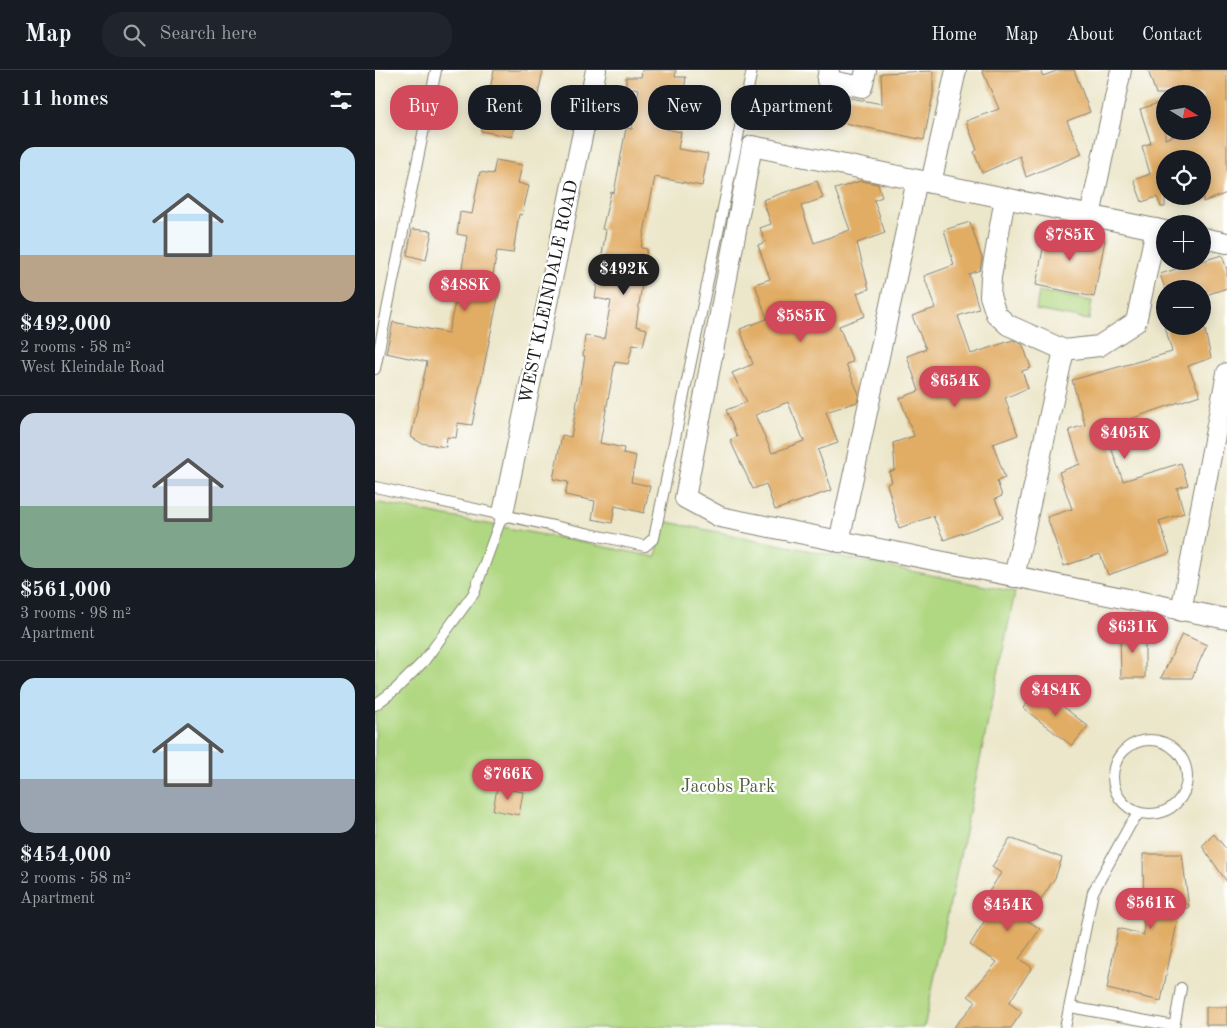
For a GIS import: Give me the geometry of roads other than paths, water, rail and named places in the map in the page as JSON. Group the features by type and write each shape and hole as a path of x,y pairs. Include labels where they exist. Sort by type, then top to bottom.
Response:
{"street":[{"name":"WEST KLEINDALE ROAD","path":"503,513 596,70"},
{"path":"829,70 827,80 862,87 866,70"},
{"path":"839,542 924,181 956,70"},
{"path":"1091,216 1121,70"},
{"path":"1156,229 752,146 685,498 720,517 1227,619"},
{"path":"1005,198 991,277 990,296 996,314 1008,324 1064,350 1099,346 1135,322 1156,248"},
{"path":"1211,240 1227,243"},
{"path":"1014,577 1064,350"},
{"path":"1181,611 1227,373"}],"lane":[{"path":"375,370 436,70"},
{"path":"375,487 503,513 645,546 654,538 752,70"},
{"path":"375,705 397,689 424,661 473,593 503,513"},
{"path":"1144,740 1157,740 1168,744 1178,751 1186,767 1187,785 1182,797 1174,806 1163,812 1151,815 1139,813 1128,808 1119,799 1114,787 1112,774 1115,762 1127,747 1144,740"},
{"path":"1065,1028 1093,892 1130,825 1139,813"},
{"path":"1069,1006 1174,1027 1181,988"}],"park label":[{"name":"Jacobs Park","path":"728,787"}]}
